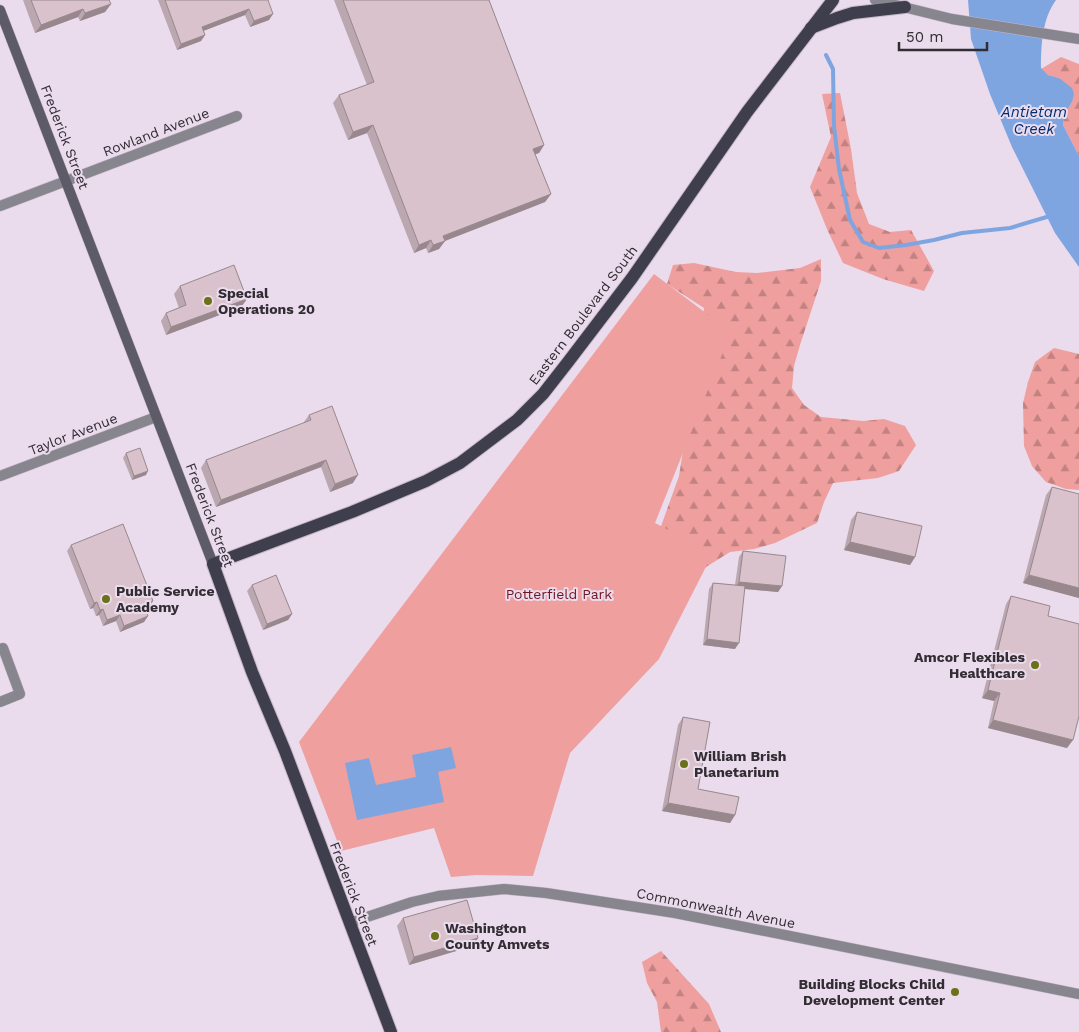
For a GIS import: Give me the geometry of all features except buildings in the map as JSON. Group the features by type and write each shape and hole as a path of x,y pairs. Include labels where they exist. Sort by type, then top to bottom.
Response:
{"main road":[{"name":"Eastern Boulevard South","path":"213,564 352,512 426,480 460,463 516,420 544,394 632,278 747,112 833,0"},
{"path":"811,28 853,13 905,7"},
{"name":"Frederick Street","path":"0,10 391,1032"}],"street":[{"path":"875,0 952,19 1079,40"},
{"name":"Rowland Avenue","path":"0,206 237,116"},
{"name":"Taylor Avenue","path":"0,476 156,417"},
{"path":"0,649 3,648 20,694 0,702"},
{"name":"Commonwealth Avenue","path":"349,923 412,902 438,896 504,889 546,893 675,912 1079,994"}],"green space":[{"path":"1061,57 1079,64 1079,156 1063,125 1065,114 1072,102 1059,78 1048,75 1041,69"},
{"path":"840,93 857,193 869,224 890,232 911,230 934,271 924,291 883,279 843,263 827,229 810,187 831,137 822,94"},
{"path":"821,259 821,281 794,366 792,388 804,405 821,417 863,421 884,419 905,426 916,445 899,471 878,478 833,483 817,523 775,543 754,549 730,552 655,599 650,557 679,476 704,308 667,284 673,265 694,263 736,272 757,273 800,268"},
{"name":"Potterfield Park","path":"654,274 731,332 655,523 713,553 659,659 570,753 533,876 476,875 451,877 434,828 341,851 299,742"},
{"path":"1054,348 1079,354 1079,490 1066,489 1046,482 1032,466 1024,446 1023,403 1028,382 1035,362"},
{"path":"661,951 709,1004 721,1032 661,1032 657,1002 647,983 642,962"}],"water":[{"name":"Antietam Creek","path":"968,0 1056,0 1051,7 1045,24 1041,68 1048,75 1059,78 1072,88 1074,94 1065,114 1063,125 1079,156 1079,267 1055,233 1012,147 990,94 971,39"},
{"path":"451,747 456,768 438,772 444,802 357,820 345,763 369,758 376,785 416,777 412,755"}],"waterway":[{"path":"826,55 833,69 834,126 839,169 850,220 863,242 879,248 906,245 962,233 1010,228 1050,216"}],"place":[{"name":"Special Operations 20","path":"208,301"},
{"name":"Public Service Academy","path":"106,599"},
{"name":"Amcor Flexibles Healthcare","path":"1035,665"},
{"name":"William Brish Planetarium","path":"684,764"},
{"name":"Washington County Amvets","path":"435,936"},
{"name":"Building Blocks Child Development Center","path":"955,992"}]}
